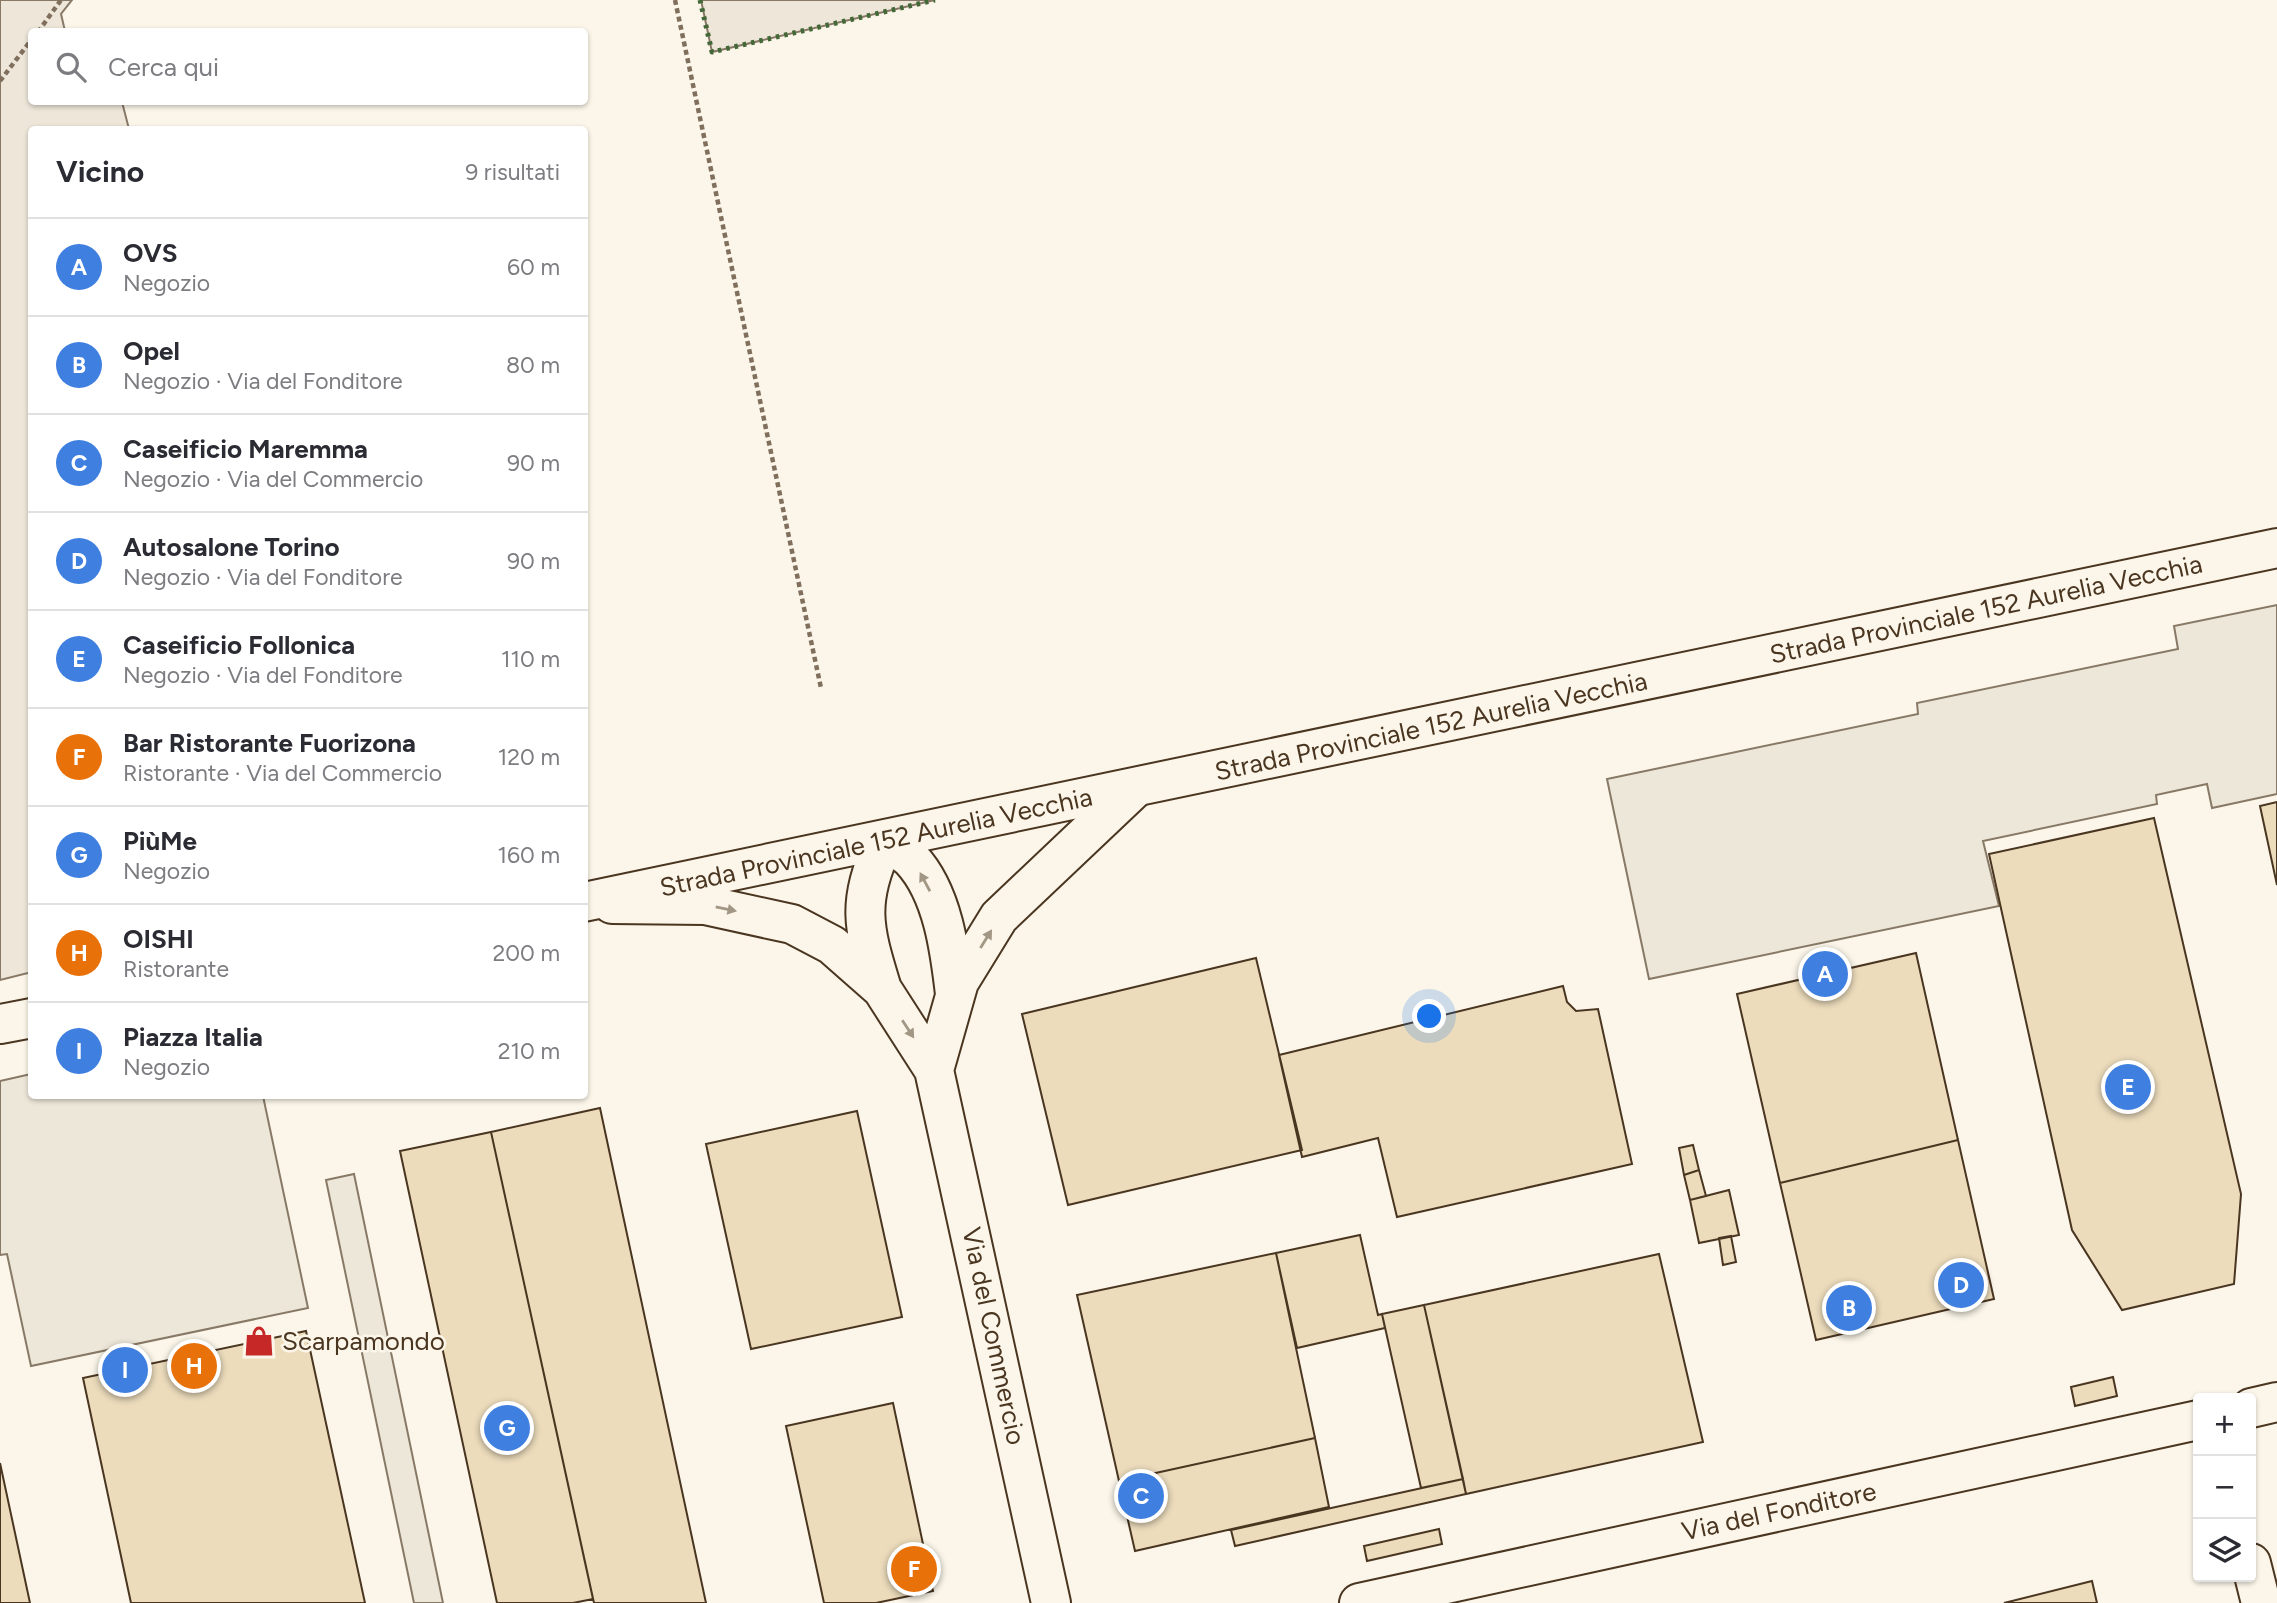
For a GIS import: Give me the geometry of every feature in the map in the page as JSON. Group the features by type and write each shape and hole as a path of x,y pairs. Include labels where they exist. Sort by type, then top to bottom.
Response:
{"street":[{"name":"Strada Provinciale 152 Aurelia Vecchia","path":"588,902 2277,548"},
{"name":"Via del Commercio","path":"934,1070 959,982 999,917 1134,789"},
{"name":"Via del Commercio","path":"955,995 945,924 925,880 911,859 884,841 864,894 866,939 882,989 934,1070 1051,1603"},
{"name":"Via del Commercio","path":"588,903 705,905 792,924 832,945 882,989"},
{"path":"0,1024 28,1018"},
{"path":"2256,1407 2277,1402"},
{"name":"Via del Fonditore","path":"1359,1603 2193,1421"},
{"path":"2256,1582 2261,1603"}],"path":[{"path":"40,28 61,0"},
{"path":"675,0 821,688"},
{"path":"0,81 28,44"}],"shaded area":[{"path":"0,0 72,0 61,14 64,28 28,28 28,105 123,105 128,126 28,126 28,973 0,980"},
{"path":"701,0 935,0 712,52"},
{"path":"2277,605 2277,794 2212,808 2207,784 2156,795 2157,804 1983,841 1999,906 1649,979 1607,779 1918,714 1917,703 2178,649 2174,626"},
{"path":"28,1075 28,1099 264,1099 308,1308 31,1366 7,1254 0,1255 0,1081"},
{"path":"354,1174 443,1603 414,1603 326,1180"}],"building":[{"path":"2277,802 2277,885 2260,806"},
{"path":"2154,818 2241,1194 2234,1284 2122,1310 2072,1230 1989,854"},
{"path":"1916,953 1958,1140 1780,1183 1737,994"},
{"path":"1256,958 1302,1150 1068,1205 1022,1014"},
{"path":"1563,986 1567,1002 1576,1011 1598,1009 1632,1164 1397,1217 1378,1138 1302,1157 1279,1055"},
{"path":"600,1108 706,1603 594,1603 491,1132"},
{"path":"857,1111 902,1317 751,1349 706,1144"},
{"path":"491,1132 593,1599 573,1603 497,1603 400,1151"},
{"path":"1958,1140 1994,1299 1816,1340 1780,1183"},
{"path":"1693,1145 1699,1170 1684,1175 1679,1148"},
{"path":"1699,1170 1706,1196 1690,1200 1684,1175"},
{"path":"1729,1190 1739,1235 1699,1243 1690,1200"},
{"path":"1360,1235 1378,1315 1382,1314 1385,1328 1297,1348 1276,1253"},
{"path":"1731,1236 1736,1262 1723,1265 1719,1238"},
{"path":"1276,1253 1315,1438 1119,1481 1077,1295"},
{"path":"1659,1254 1703,1442 1466,1494 1424,1305"},
{"path":"1424,1305 1463,1479 1421,1488 1382,1314"},
{"path":"306,1331 365,1603 131,1603 83,1378"},
{"path":"2113,1377 2117,1396 2075,1406 2071,1387"},
{"path":"893,1403 933,1591 876,1603 824,1603 786,1426"},
{"path":"1315,1438 1329,1507 1135,1551 1119,1481"},
{"path":"0,1463 30,1603 0,1603"},
{"path":"1463,1479 1466,1494 1235,1546 1231,1530"},
{"path":"1439,1529 1442,1544 1367,1561 1364,1546"},
{"path":"2092,1581 2097,1603 2004,1603"}],"hedge":[{"path":"700,0 712,52 935,0"}],"place":[{"name":"OVS","path":"1825,974"},
{"name":"Caseificio Follonica","path":"2128,1087"},
{"name":"Autosalone Torino","path":"1961,1285"},
{"name":"Opel","path":"1849,1308"},
{"name":"Scarpamondo","path":"259,1341"},
{"name":"OISHI","path":"194,1366"},
{"name":"Piazza Italia","path":"125,1370"},
{"name":"PiùMe","path":"507,1428"},
{"name":"Caseificio Maremma","path":"1141,1496"},
{"name":"Bar Ristorante Fuorizona","path":"914,1569"}]}
